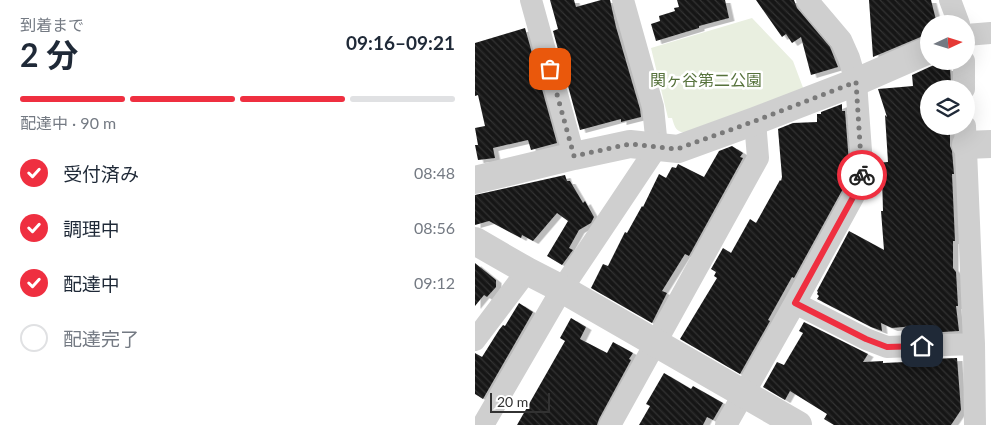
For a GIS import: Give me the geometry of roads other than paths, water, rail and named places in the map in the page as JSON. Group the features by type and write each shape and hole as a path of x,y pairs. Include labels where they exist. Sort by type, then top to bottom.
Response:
{"street":[{"path":"531,0 574,156"},
{"path":"483,425 562,289 657,147 653,107 623,0"},
{"path":"726,425 863,179 856,82 849,58 841,40 807,0"},
{"path":"951,0 956,15"},
{"path":"975,34 991,33"},
{"path":"475,180 630,144 677,149 856,82 920,54"},
{"path":"610,425 759,158 755,121"},
{"path":"974,138 975,425"},
{"path":"475,241 797,425"},
{"path":"475,340 527,271"},
{"path":"795,303 866,339 887,347 974,344"}],"park label":[{"name":"関ヶ谷第二公園","path":"706,79"}]}
